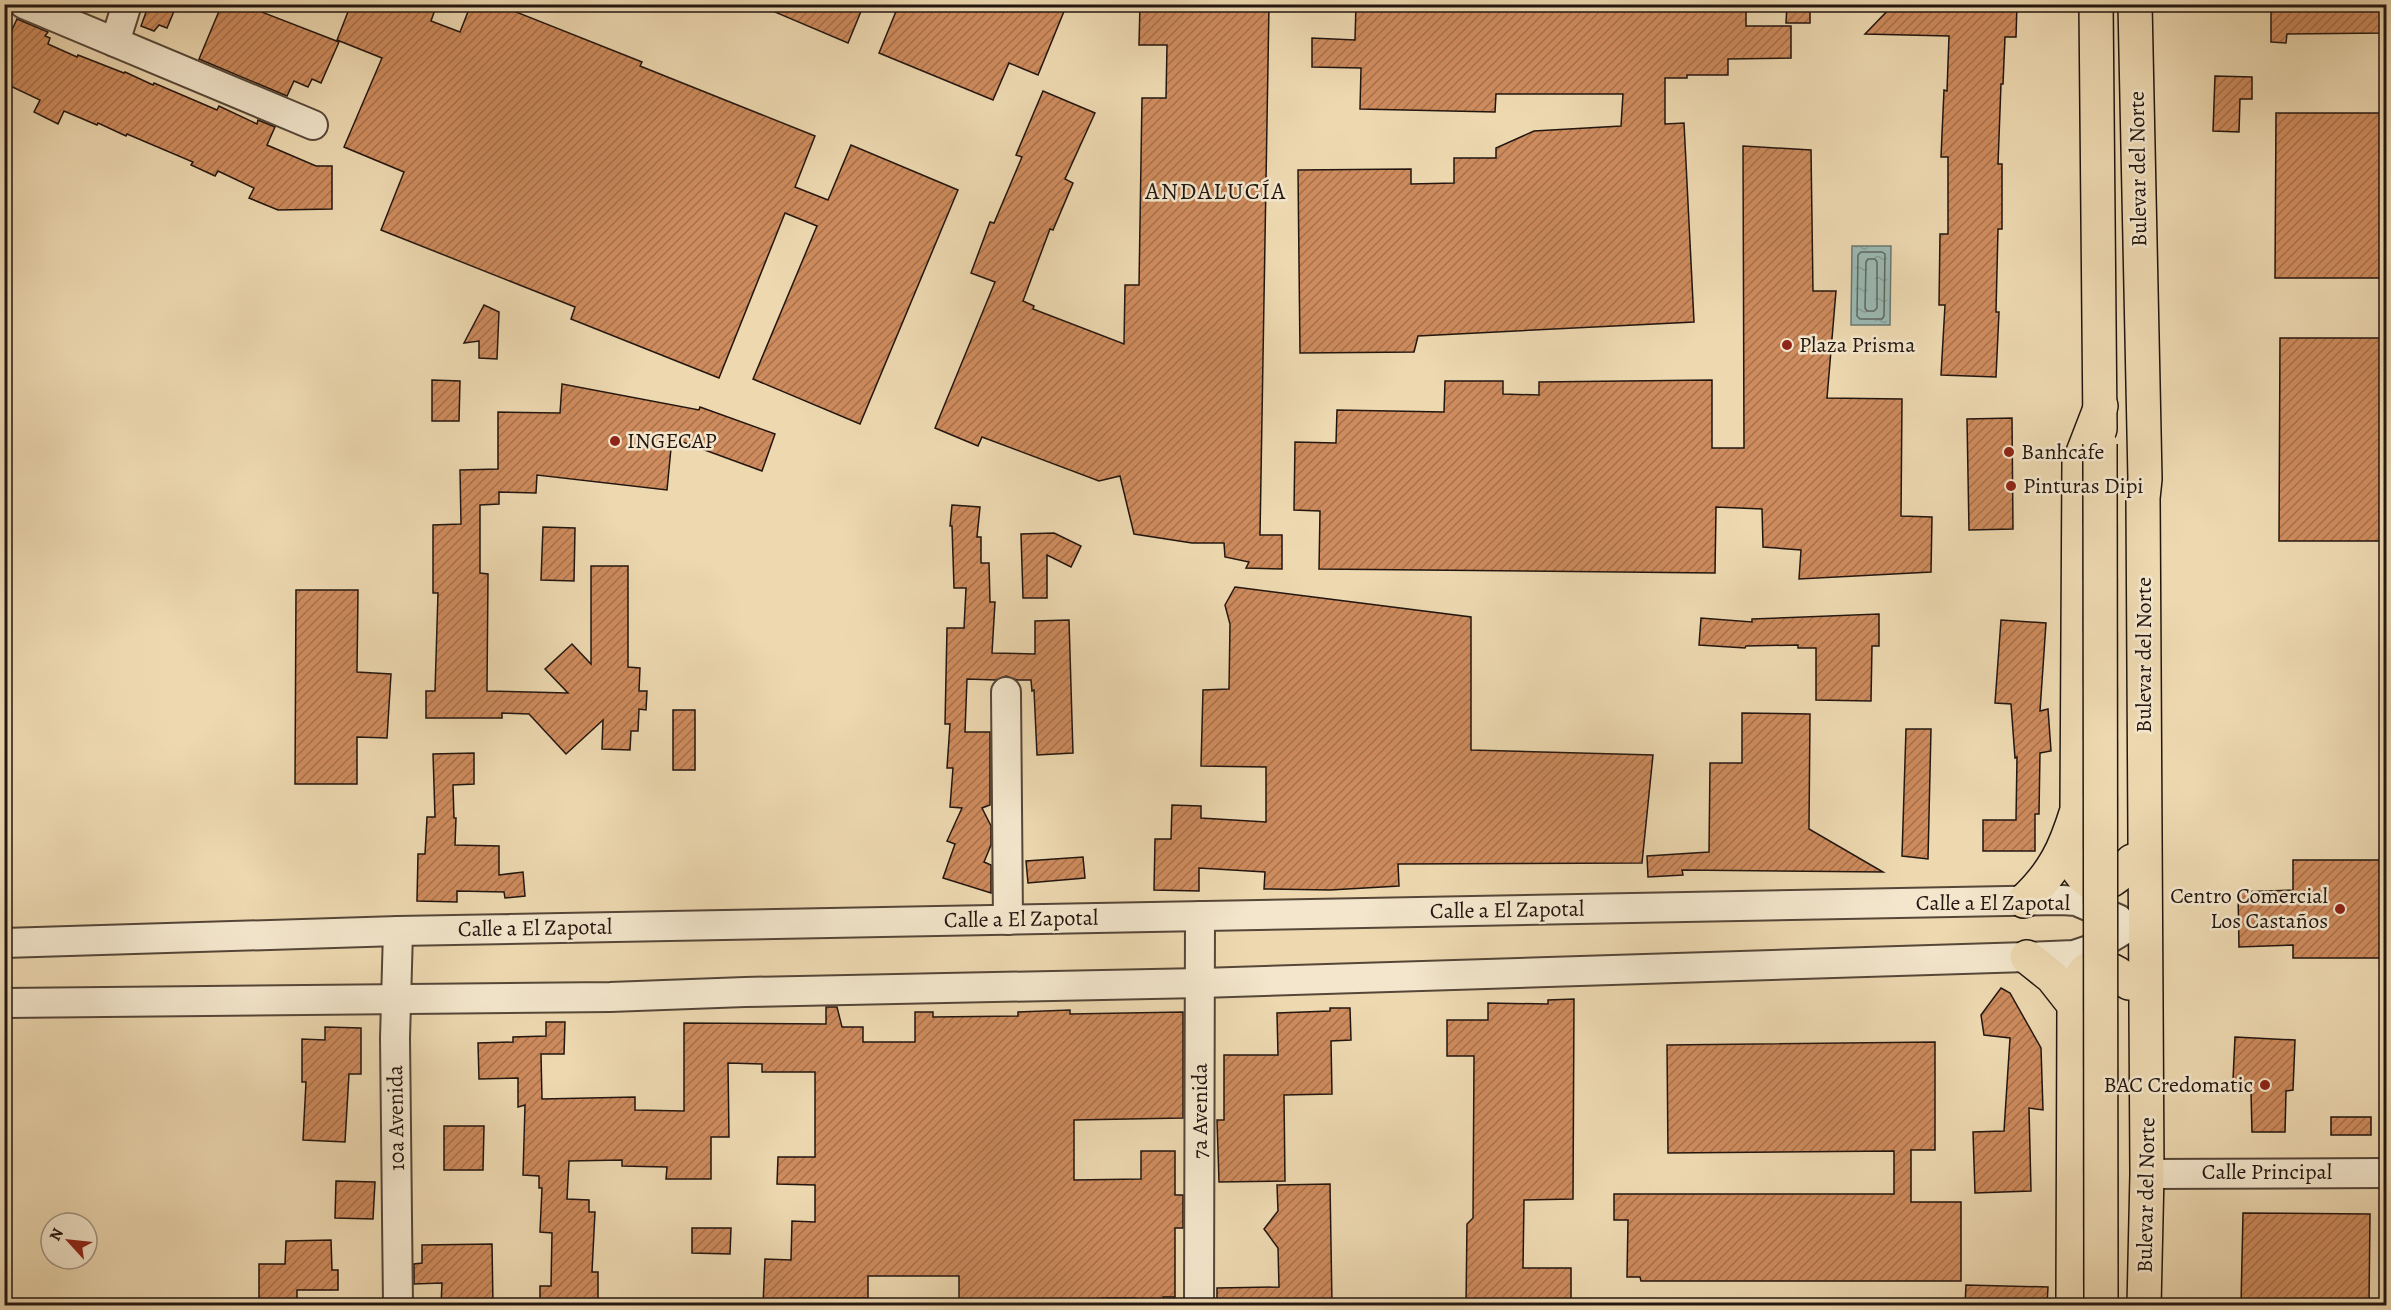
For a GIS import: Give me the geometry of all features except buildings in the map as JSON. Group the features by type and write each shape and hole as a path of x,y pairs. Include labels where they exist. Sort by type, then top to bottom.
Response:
{"highway":[{"name":"Bulevar del Norte","path":"2096,4 2101,406 2101,1305"},
{"name":"Bulevar del Norte","path":"2135,4 2145,478 2143,498 2147,1174 2144,1305"},
{"path":"2024,901 2041,885 2052,870 2066,845 2077,810 2079,463 2101,406"},
{"path":"2131,1305 2129,982 2135,514 2143,498"},
{"path":"2066,845 2073,863 2089,882 2100,885 2120,876 2132,861"},
{"path":"2027,957 2052,977 2074,1005"},
{"path":"2073,1305 2074,1005 2081,977 2088,970 2109,968 2121,973 2129,982"}],"street":[{"path":"24,4 313,125"},
{"path":"115,42 127,4"},
{"path":"1006,692 1008,920"},
{"name":"Calle a El Zapotal","path":"4,943 398,931 2024,901 2076,901 2130,926"},
{"name":"7a Avenida","path":"1199,1305 1200,916"},
{"path":"4,1003 396,1001 1201,983 2027,957 2074,955 2092,949 2130,926"},
{"name":"10a Avenida","path":"398,931 396,1001 398,1305"},
{"name":"Calle Principal","path":"2147,1174 2386,1173"}],"water":[{"path":"1852,246 1891,246 1890,325 1851,325"}],"place":[{"name":"Plaza Prisma","path":"1787,345"},
{"name":"INGECAP","path":"615,441"},
{"name":"Banhcafe","path":"2009,452"},
{"name":"Pinturas Dipi","path":"2011,486"},
{"name":"Centro Comercial Los Castaños","path":"2340,909"},
{"name":"BAC Credomatic","path":"2265,1085"}],"district":[{"name":"ANDALUCÍA","path":"1216,191"}]}
